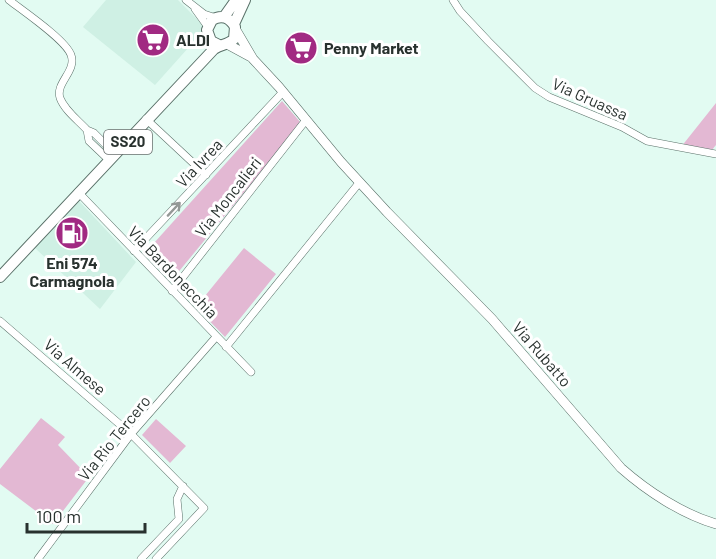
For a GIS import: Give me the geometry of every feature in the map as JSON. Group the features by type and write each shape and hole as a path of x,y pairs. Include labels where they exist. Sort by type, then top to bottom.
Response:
{"main road":[{"name":"SS20","path":"146,119 198,58 207,45 214,25 236,0"},
{"name":"SS20","path":"0,277 146,119 223,45 234,39 235,27 245,0"},
{"path":"223,45 214,25 235,27"}],"street":[{"path":"9,0 68,48 72,62 60,89 60,99 87,130 94,133 111,156"},
{"path":"186,0 214,25"},
{"name":"Via Gruassa","path":"453,0 460,11 496,49 535,88 549,97 622,127 646,141 716,154"},
{"path":"194,7 209,17 214,25"},
{"path":"235,27 253,59"},
{"path":"223,45 253,59"},
{"name":"Via Rubatto","path":"253,59 359,183 492,319 621,468 641,484 681,509 716,524"},
{"name":"Via Ivrea","path":"134,251 283,92"},
{"path":"146,119 206,175"},
{"name":"Via Moncalieri","path":"172,291 306,120"},
{"path":"226,346 359,183"},
{"name":"Via Bardonecchia","path":"78,192 251,372"},
{"name":"Via Almese","path":"0,321 132,434 204,508 156,559"},
{"name":"Via Rio Tercero","path":"38,559 132,434 216,337"},
{"path":"141,559 179,519 177,500 183,486"}],"shaded area":[{"path":"106,0 178,0 206,28 155,85 83,27"},
{"path":"282,101 301,123 171,281 145,253"},
{"path":"716,103 716,145 711,151 681,147"},
{"path":"79,201 136,262 100,309 35,248"},
{"path":"244,248 276,274 225,337 196,307"},
{"path":"41,418 65,437 58,445 89,477 53,524 0,484 0,469"},
{"path":"156,419 186,446 170,463 142,435"}],"place":[{"name":"ALDI","path":"153,40"},
{"name":"Penny Market","path":"301,48"},
{"name":"Eni 574 Carmagnola","path":"72,233"}]}
